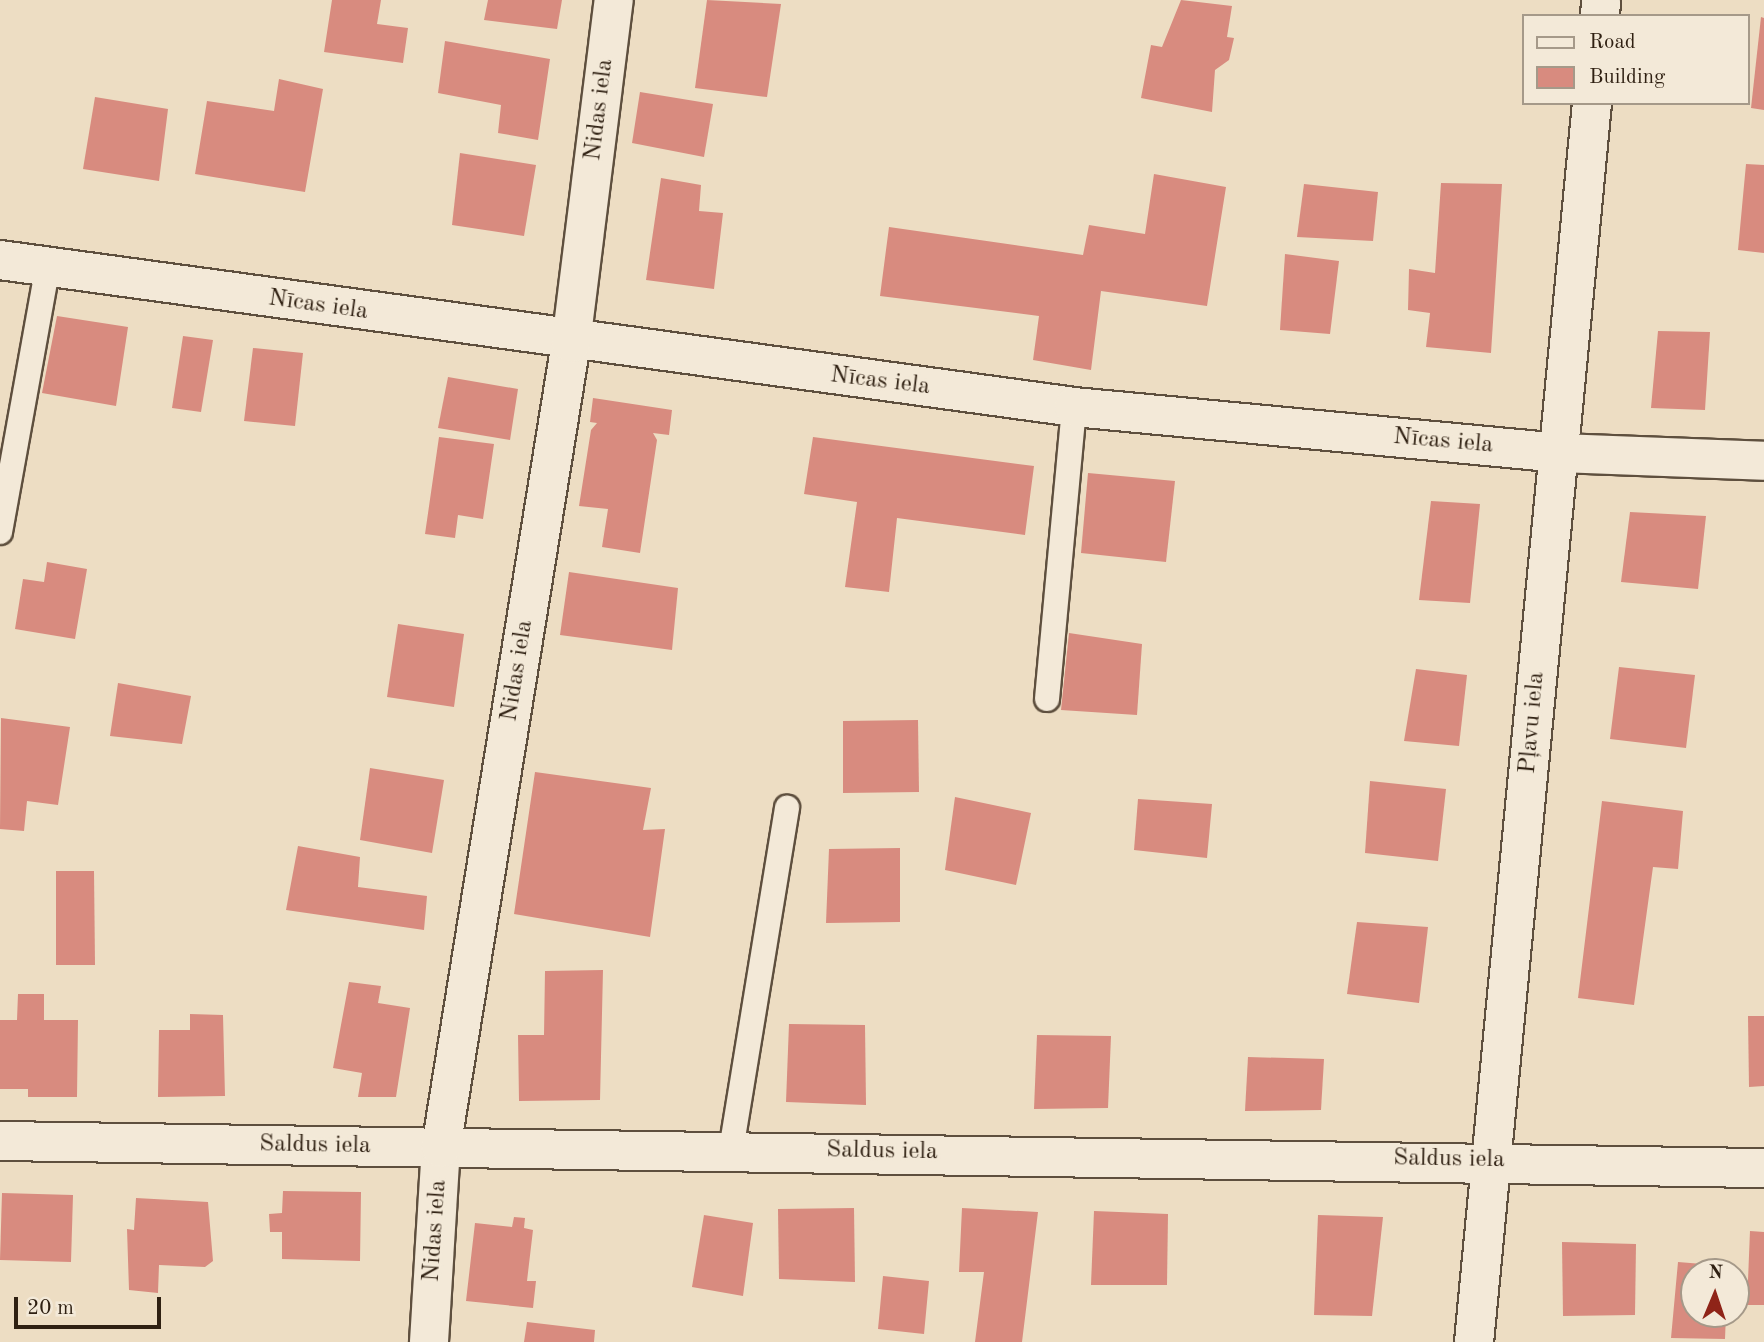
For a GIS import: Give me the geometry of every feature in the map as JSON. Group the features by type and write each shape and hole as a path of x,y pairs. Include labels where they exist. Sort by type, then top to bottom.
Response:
{"street":[{"name":"Nidas iela","path":"429,1342 441,1148 571,343 614,0"},
{"name":"Pļavu iela","path":"1474,1342 1591,105"},
{"name":"Nīcas iela","path":"0,260 571,343 1074,407 1559,453 1764,461"},
{"name":"Saldus iela","path":"0,1141 1491,1161 1764,1168"}],"lane":[{"path":"0,532 48,266"},
{"path":"1048,699 1074,407"},
{"path":"731,1150 787,808"}],"building":[{"path":"332,0 381,0 377,24 408,28 403,63 324,52"},
{"path":"488,0 562,0 557,29 484,20"},
{"path":"707,0 781,4 767,97 695,88"},
{"path":"1181,0 1232,6 1227,37 1234,38 1229,60 1215,70 1212,112 1141,98 1151,45 1162,47"},
{"path":"1761,17 1764,18 1764,110 1751,108"},
{"path":"445,41 550,59 538,140 498,133 501,105 438,93"},
{"path":"279,79 323,89 305,192 195,174 207,101 274,111"},
{"path":"640,92 713,104 704,157 632,143"},
{"path":"95,97 168,109 159,181 83,169"},
{"path":"460,153 536,165 524,236 452,225"},
{"path":"1746,164 1764,165 1764,253 1738,250"},
{"path":"1154,174 1226,187 1207,306 1101,291 1091,370 1033,360 1039,316 880,296 889,227 1083,255 1089,225 1145,234"},
{"path":"661,178 701,185 699,211 723,213 714,289 646,280"},
{"path":"1441,183 1502,184 1491,353 1426,347 1430,313 1408,310 1409,269 1435,273"},
{"path":"1304,184 1378,192 1373,241 1297,237"},
{"path":"1285,254 1339,261 1330,334 1280,330"},
{"path":"57,316 128,327 116,406 42,393"},
{"path":"1658,331 1710,332 1705,410 1651,408"},
{"path":"183,336 213,340 201,412 172,408"},
{"path":"253,348 303,353 295,426 244,421"},
{"path":"448,377 518,389 510,440 438,428"},
{"path":"593,398 672,410 669,435 653,433 657,440 640,553 602,547 608,509 579,506 591,430 597,423 590,422"},
{"path":"439,437 494,444 483,519 458,515 455,538 425,534"},
{"path":"813,437 1034,466 1025,535 897,518 889,592 845,587 857,502 804,494"},
{"path":"1088,473 1175,481 1166,562 1081,553"},
{"path":"1431,501 1480,504 1470,603 1419,600"},
{"path":"1630,512 1706,516 1698,589 1621,582"},
{"path":"47,562 87,569 75,639 15,629 23,579 44,582"},
{"path":"569,572 678,588 672,650 560,635"},
{"path":"398,624 464,634 454,707 387,697"},
{"path":"1069,633 1142,644 1137,715 1061,710"},
{"path":"1619,667 1695,675 1686,748 1610,739"},
{"path":"1416,669 1467,675 1459,746 1404,741"},
{"path":"118,683 191,696 182,744 110,736"},
{"path":"1,718 70,727 58,805 27,801 24,831 0,829"},
{"path":"918,720 919,792 843,793 843,721"},
{"path":"370,768 444,780 432,853 360,840"},
{"path":"535,772 651,788 643,830 665,829 650,937 514,914"},
{"path":"1370,781 1446,789 1438,861 1365,853"},
{"path":"955,797 1031,813 1016,885 945,870"},
{"path":"1138,799 1212,804 1207,858 1134,850"},
{"path":"1602,801 1683,811 1678,869 1653,867 1634,1005 1578,998"},
{"path":"298,846 360,857 358,887 427,896 424,930 286,910"},
{"path":"900,848 900,922 826,923 829,849"},
{"path":"56,871 94,871 95,965 56,965"},
{"path":"1357,922 1428,927 1419,1003 1347,994"},
{"path":"603,970 600,1100 519,1101 518,1035 544,1035 545,971"},
{"path":"349,982 381,986 378,1003 410,1008 396,1097 358,1097 362,1073 333,1068"},
{"path":"18,994 44,994 44,1020 78,1020 77,1097 28,1097 28,1089 0,1089 0,1020 17,1020"},
{"path":"190,1014 223,1015 225,1096 158,1097 159,1030 190,1030"},
{"path":"1748,1016 1764,1016 1764,1086 1749,1087"},
{"path":"789,1024 865,1025 866,1105 786,1102"},
{"path":"1037,1035 1111,1036 1108,1108 1034,1109"},
{"path":"1248,1057 1324,1059 1321,1110 1245,1111"},
{"path":"283,1191 361,1192 360,1261 282,1259 282,1232 270,1232 269,1214 282,1213"},
{"path":"2,1193 73,1195 71,1262 0,1260"},
{"path":"136,1198 208,1202 213,1261 205,1267 159,1265 158,1293 129,1290 127,1229 134,1230"},
{"path":"854,1208 855,1282 779,1279 778,1209"},
{"path":"962,1208 1038,1212 1022,1342 975,1342 984,1272 959,1272"},
{"path":"1094,1211 1168,1214 1167,1285 1091,1285"},
{"path":"704,1215 753,1223 743,1296 692,1287"},
{"path":"1318,1215 1383,1217 1372,1316 1314,1315"},
{"path":"514,1217 525,1218 524,1228 533,1230 527,1281 536,1281 533,1308 466,1301 475,1223 512,1227"},
{"path":"1750,1231 1764,1232 1764,1305 1750,1305"},
{"path":"1562,1242 1636,1244 1635,1315 1563,1316"},
{"path":"1680,1262 1680,1328 1725,1328 1725,1339 1671,1338"},
{"path":"883,1276 929,1281 924,1334 878,1329"},
{"path":"527,1322 595,1330 594,1342 524,1342"}]}
